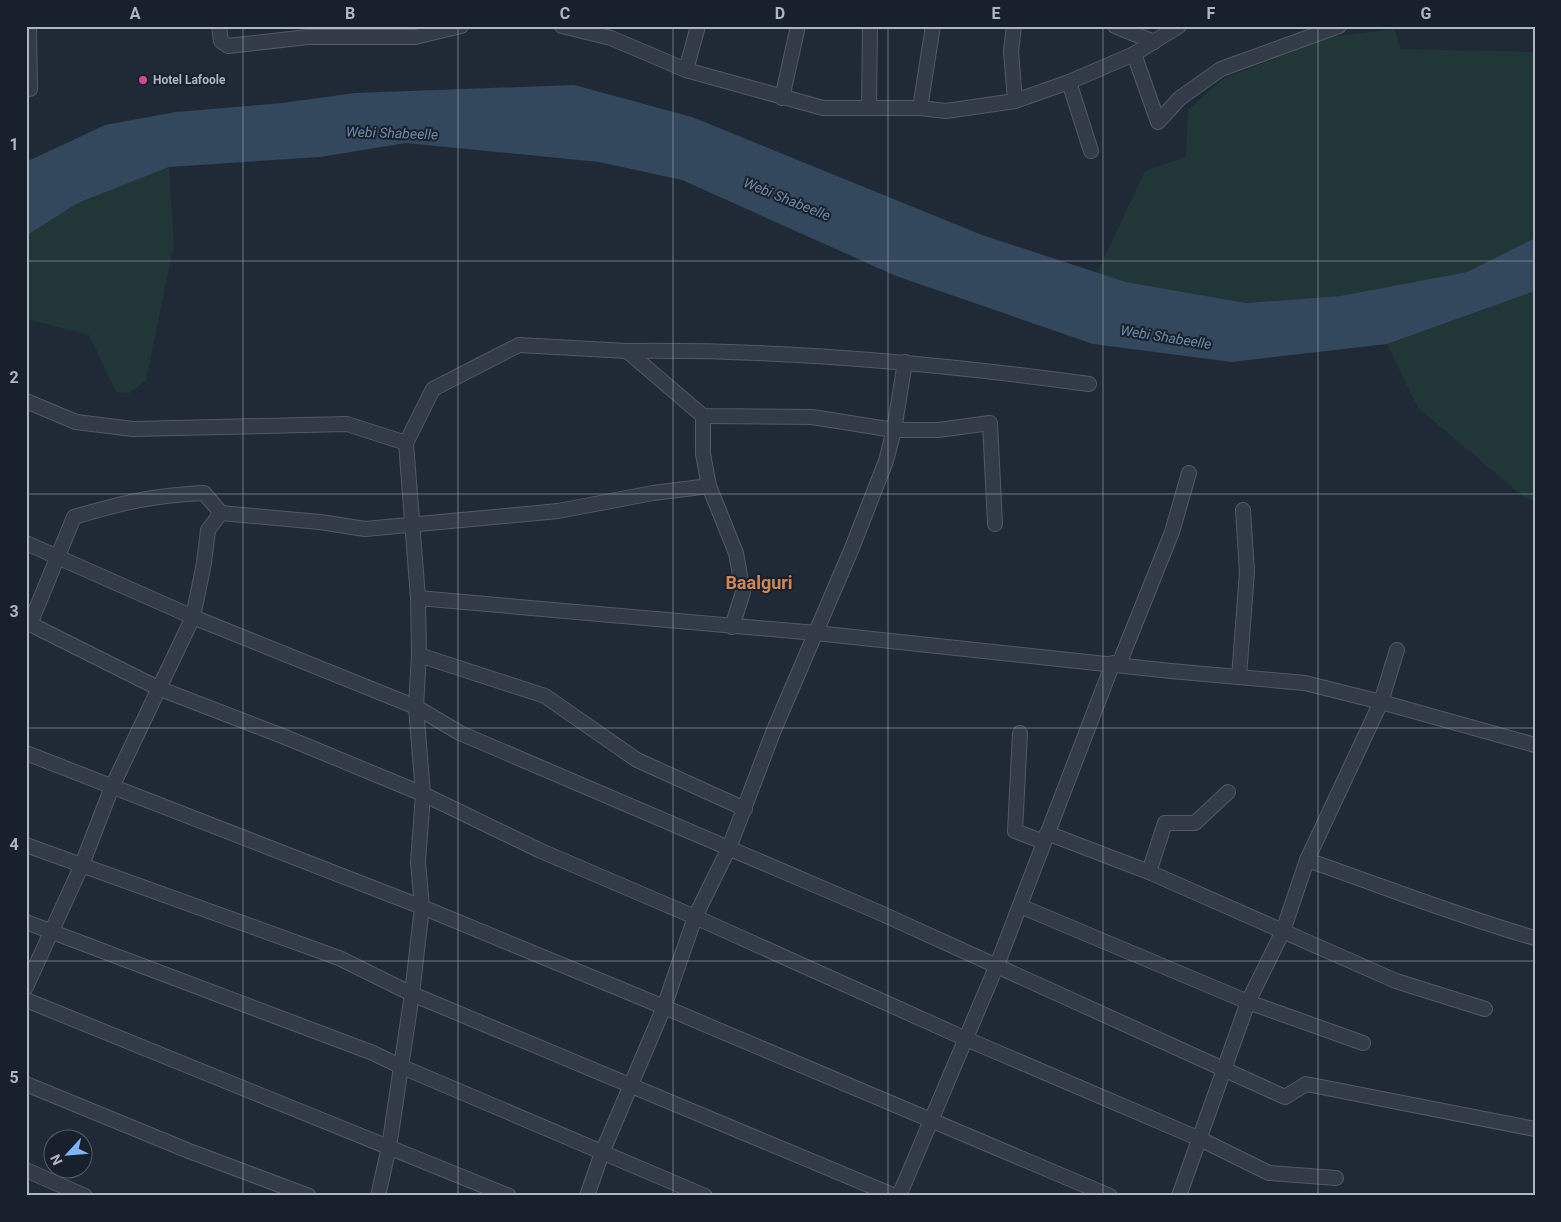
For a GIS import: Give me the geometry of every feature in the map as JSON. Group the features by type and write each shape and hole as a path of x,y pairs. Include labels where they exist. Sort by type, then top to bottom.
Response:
{"street":[{"path":"29,26 30,88"},
{"path":"219,26 221,41 228,46 308,37 415,37 461,26"},
{"path":"562,26 612,32 686,70 822,108 920,108 946,111 1015,101 1070,82 1134,54 1179,26"},
{"path":"686,70 698,26"},
{"path":"782,98 798,26"},
{"path":"869,108 870,26"},
{"path":"920,108 933,26"},
{"path":"1014,26 1011,50 1015,101"},
{"path":"1114,26 1154,42"},
{"path":"1134,54 1158,122 1180,98 1221,69 1339,26"},
{"path":"1070,82 1091,151"},
{"path":"378,1196 389,1147 412,994 422,908 418,862 423,794 416,707 419,655 418,598 406,443 433,388 519,345 627,351 712,350 905,362 993,371 1089,384"},
{"path":"627,351 703,416 812,417 894,430 938,430 990,423 995,524"},
{"path":"587,1196 602,1153 664,1007 695,917 729,848 774,730 856,539 886,461 894,430 905,362"},
{"path":"26,401 76,422 132,429 347,424 406,443"},
{"path":"703,416 703,454 710,486 736,553 743,592 732,627"},
{"path":"26,845 81,867 339,958 412,994 897,1196 997,965 1045,838 1172,532 1189,473"},
{"path":"710,486 652,493 558,511 365,529 320,522 221,513 204,493 161,495 116,504 74,517 28,623 158,688 277,733 423,794 540,850 695,917 964,1038 1200,1138 1269,1173 1336,1178"},
{"path":"1239,677 1247,572 1243,510"},
{"path":"26,987 81,867 112,787 193,617 204,563 208,530 221,513"},
{"path":"26,543 58,555 193,617 416,707 460,733 997,965 1285,1097 1306,1084 1535,1129"},
{"path":"418,598 816,633 1171,671 1305,683 1535,745"},
{"path":"1179,1196 1226,1070 1248,1002 1283,931 1307,860 1381,702 1397,650"},
{"path":"419,655 545,696 636,760 745,809"},
{"path":"1020,733 1016,831 1045,838 1149,872 1396,981 1484,1009"},
{"path":"26,753 422,908 664,1007 1110,1196"},
{"path":"1149,872 1165,822 1195,823 1228,792"},
{"path":"1307,860 1402,893 1465,918 1535,938"},
{"path":"1020,906 1248,1002 1363,1043"},
{"path":"26,922 373,1053 705,1196"},
{"path":"26,1000 510,1196"},
{"path":"26,1084 189,1151 309,1196"},
{"path":"26,1170 85,1196"}],"green space":[{"path":"1395,29 1400,49 1535,52 1535,238 1467,272 1340,296 1246,303 1126,282 1097,273 1145,171 1186,157 1188,110 1223,79 1330,37"},
{"path":"169,167 174,244 146,381 129,393 116,392 89,335 26,319 26,236 78,203"},
{"path":"1535,291 1535,501 1525,498 1418,408 1387,344"}],"water":[{"name":"Webi Shabeelle","path":"574,85 692,117 982,235 1126,282 1246,303 1340,296 1467,272 1535,238 1535,291 1387,344 1232,362 1093,344 896,276 682,180 599,162 406,143 320,157 169,167 78,203 26,236 26,162 105,125 176,112 282,103 355,93"}],"place":[{"name":"Hotel Lafoole","path":"143,80"}],"district":[{"name":"Baalguri","path":"759,583"}]}
